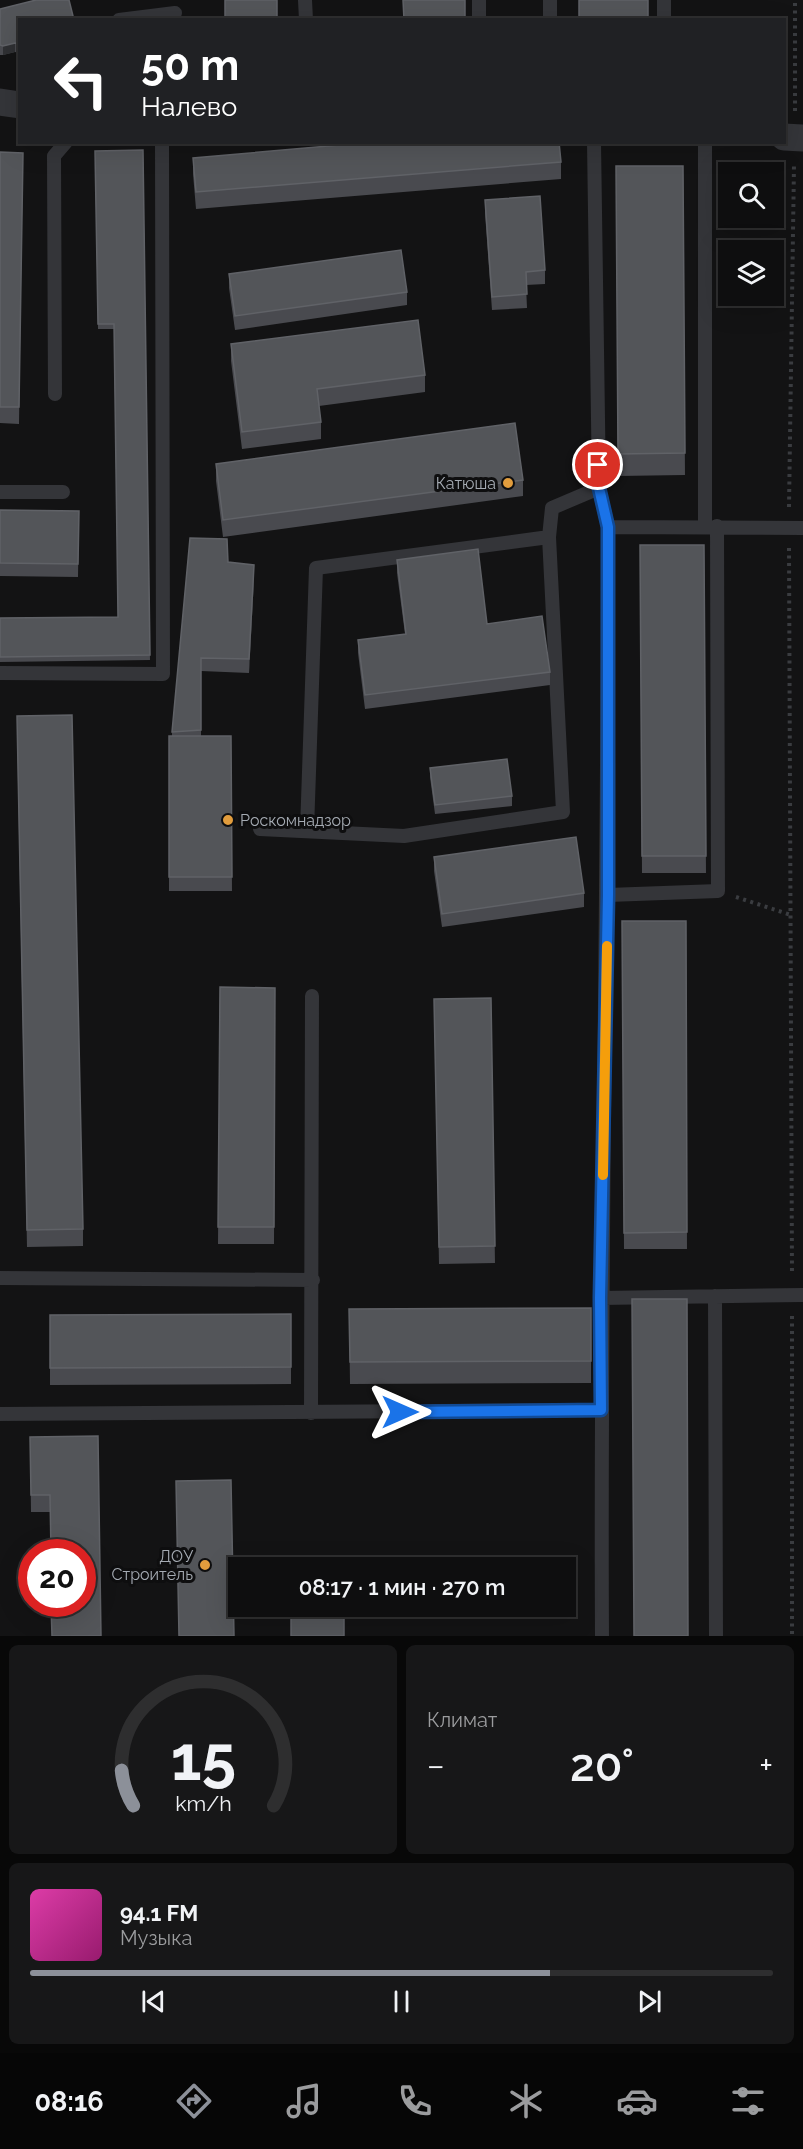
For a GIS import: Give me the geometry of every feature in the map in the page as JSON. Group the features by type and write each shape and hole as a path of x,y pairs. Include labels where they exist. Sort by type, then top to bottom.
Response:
{"street":[{"path":"0,102 18,105"}],"lane":[{"path":"305,0 306,18"},
{"path":"479,0 479,18"},
{"path":"550,0 550,18"},
{"path":"664,0 664,18"},
{"path":"135,18 175,13"},
{"path":"55,394 54,156 64,144"},
{"path":"0,673 163,674 162,144"},
{"path":"594,144 599,488 608,527 608,895 600,1298 602,1636"},
{"path":"608,895 718,891 705,144"},
{"path":"260,829 404,836 563,812 549,537 552,508 599,488"},
{"path":"0,492 63,492"},
{"path":"608,527 711,526 796,529"},
{"path":"307,830 316,568 549,537"},
{"path":"311,1413 312,996"},
{"path":"0,1278 313,1280"},
{"path":"600,1298 797,1295"},
{"path":"715,1296 716,1636"},
{"path":"0,1414 601,1410"}],"path":[{"path":"792,1636 797,1295 792,915 796,529 795,0"},
{"path":"718,891 792,915"}],"building":[{"path":"36,0 69,0 74,18 18,18 18,44 3,46 0,45 0,9"},
{"path":"225,0 277,0 277,18 225,18"},
{"path":"403,0 465,0 465,18 404,18"},
{"path":"579,0 648,0 648,18 579,18"},
{"path":"351,144 559,144 561,162 196,192 193,158"},
{"path":"143,150 150,655 0,657 0,618 118,617 114,324 98,324 95,151"},
{"path":"0,152 23,153 19,407 0,407"},
{"path":"616,166 683,166 685,453 618,454"},
{"path":"540,196 545,270 526,272 527,294 492,297 485,200"},
{"path":"401,250 407,292 235,316 229,274"},
{"path":"418,320 425,375 317,389 321,422 242,432 231,344"},
{"path":"515,423 523,480 223,520 216,464"},
{"path":"0,510 79,511 78,564 0,563"},
{"path":"190,538 227,539 228,562 254,565 249,659 201,658 201,730 172,732"},
{"path":"640,545 704,545 706,856 642,856"},
{"path":"478,549 487,624 542,616 550,672 365,695 358,640 406,634 397,560"},
{"path":"72,715 83,1229 27,1230 17,716"},
{"path":"169,736 231,736 232,877 169,877"},
{"path":"507,759 512,796 435,805 430,768"},
{"path":"576,837 584,893 442,914 434,857"},
{"path":"622,921 686,921 687,1232 624,1233"},
{"path":"220,987 275,988 274,1227 218,1227"},
{"path":"491,998 495,1246 439,1247 434,999"},
{"path":"632,1299 687,1299 688,1636 634,1636"},
{"path":"591,1308 591,1361 350,1362 349,1309"},
{"path":"291,1314 291,1367 50,1368 50,1315"},
{"path":"98,1436 101,1636 52,1636 51,1617 96,1617 96,1539 51,1539 50,1495 31,1495 30,1437"},
{"name":"ДОУ Строитель","path":"231,1480 232,1557 228,1557 228,1617 234,1617 234,1636 179,1636 176,1481"},
{"path":"291,1617 344,1617 344,1636 291,1636"}],"slow traffic":[{"path":"603,1175 607,946"}],"place":[{"name":"Катюша","path":"508,483"},
{"name":"Роскомнадзор","path":"228,820"},
{"name":"ДОУ Строитель","path":"205,1565"}],"route":[{"path":"400,1412 601,1410 600,1298 608,895 608,527 599,488 598,465"}]}
